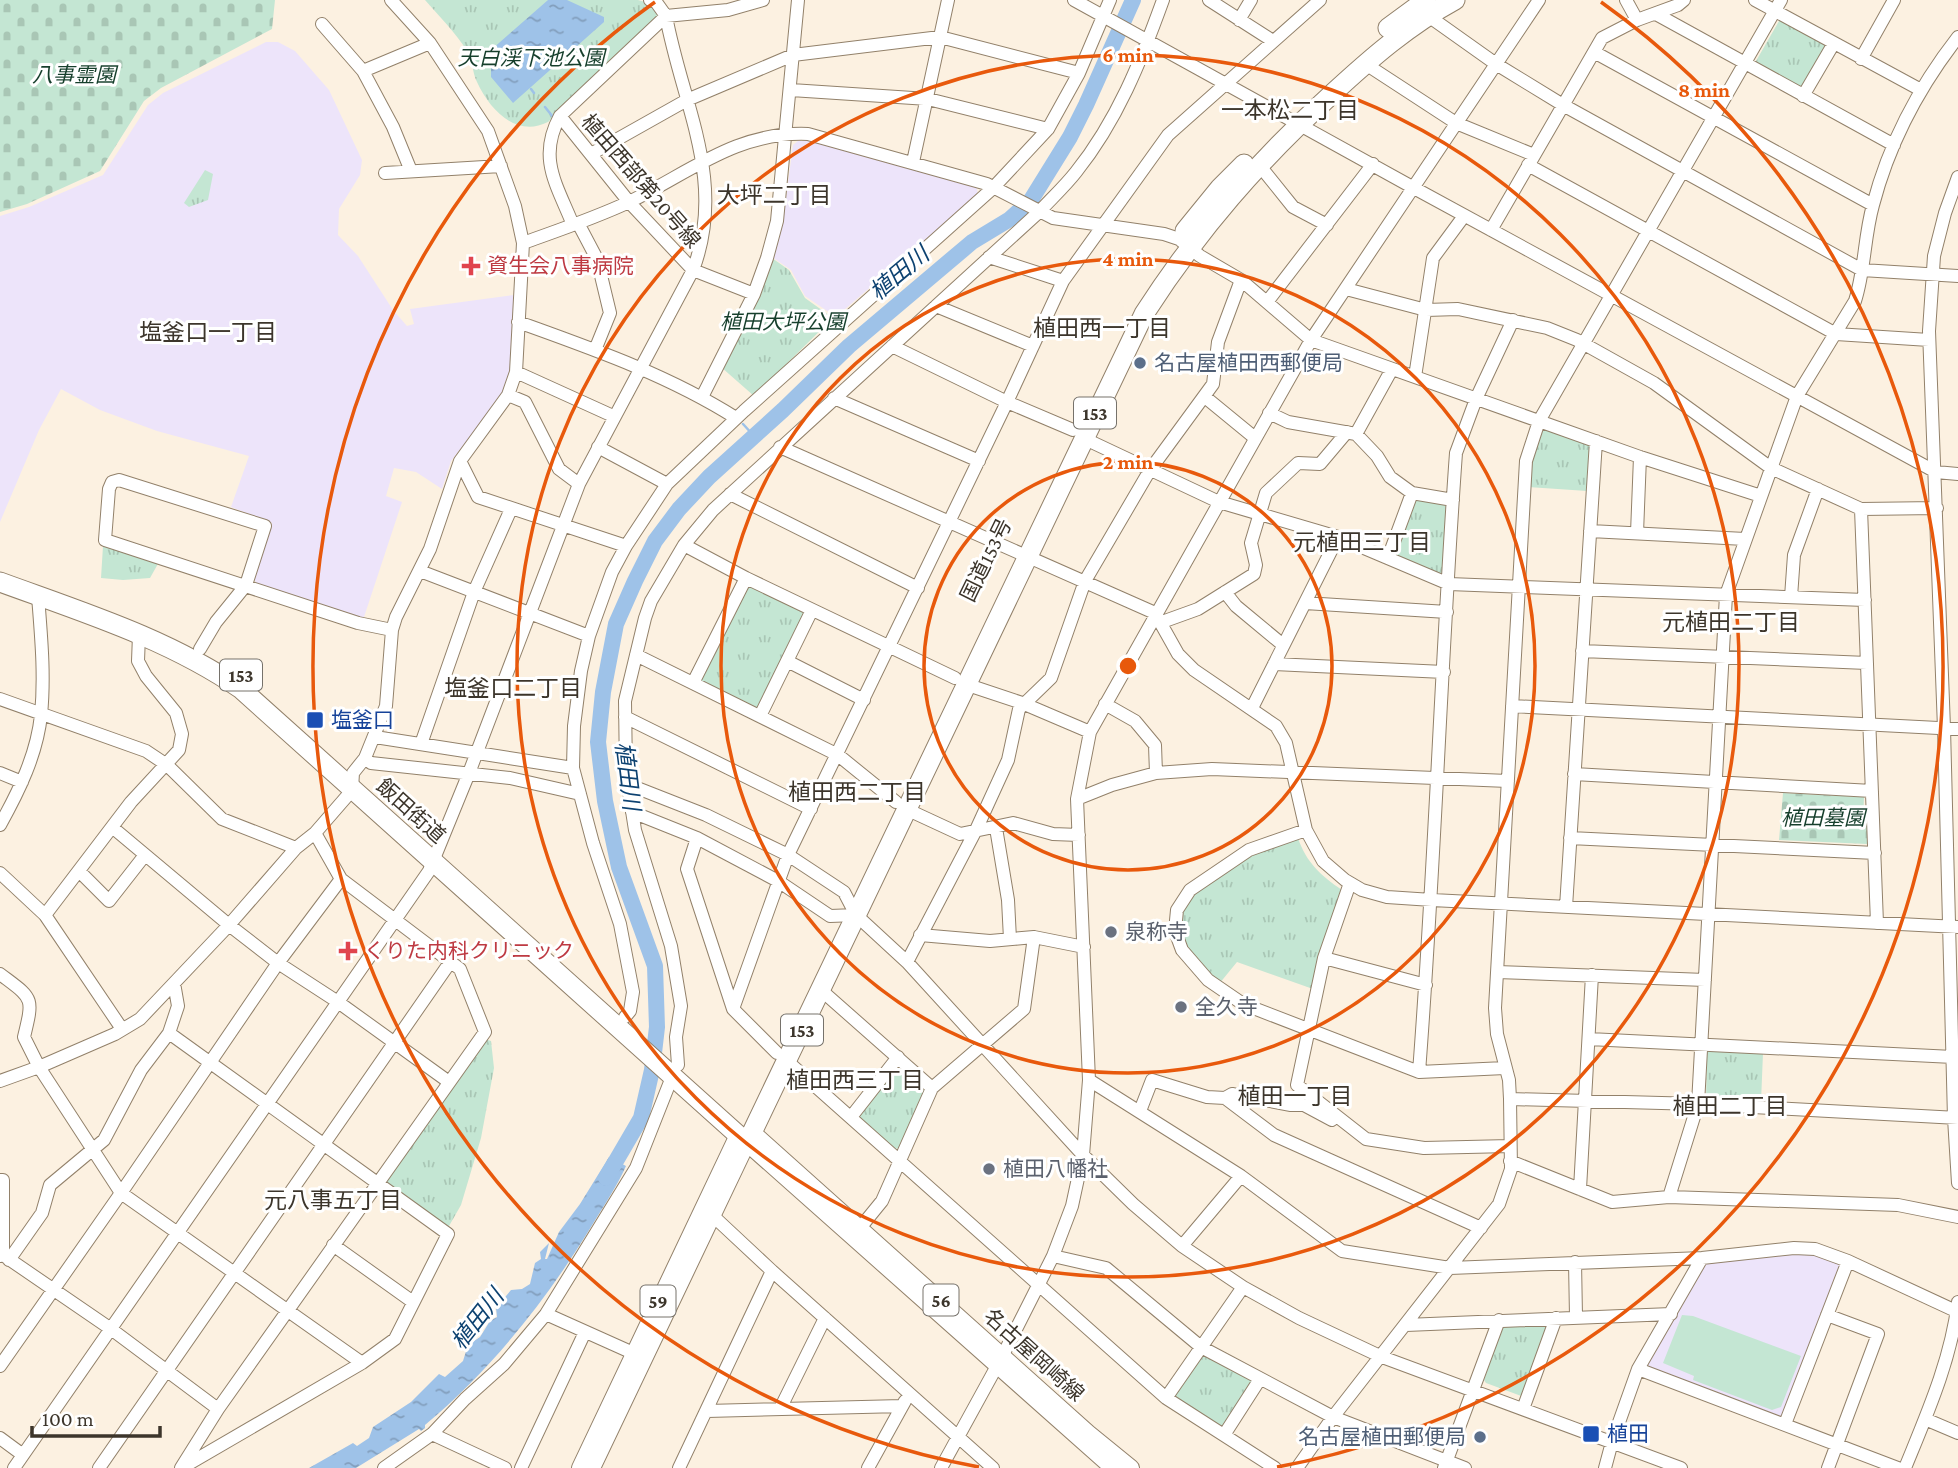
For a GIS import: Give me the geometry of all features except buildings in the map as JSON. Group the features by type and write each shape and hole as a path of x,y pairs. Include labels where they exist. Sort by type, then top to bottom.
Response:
{"highway":[{"name":"国道153号","path":"1184,243 1205,226 1260,166 1295,121 1354,57 1418,5 1455,0"},
{"name":"国道153号","path":"745,1134 848,911 901,806 1078,434 1137,301 1184,243 1220,188 1364,63 1418,5"},
{"name":"飯田街道","path":"0,569 169,634 200,649 241,675 356,773 435,856 629,1026 745,1134"},
{"name":"飯田街道","path":"0,582 139,635 199,662 241,689 356,773"},
{"name":"国道153号","path":"782,1057 821,990 848,911"}],"main road":[{"name":"59","path":"592,1468 712,1215 745,1134"},
{"name":"59","path":"580,1468 633,1353 745,1134"},
{"name":"名古屋岡崎線","path":"745,1134 860,1228 1112,1468"},
{"name":"名古屋岡崎線","path":"745,1134 1000,1361 1131,1468"}],"street":[{"path":"0,1081 39,1067 140,1019 229,925 296,848 315,834 356,773 374,737 386,706 392,630 403,601 420,572 460,461 508,395 516,372 523,243 515,206 488,131 430,43 391,0"},
{"path":"14,1468 429,871 579,484 693,270 707,213 703,161 666,16 656,2 650,0"},
{"path":"596,349 610,313 597,259 576,224 548,161 551,132 560,116 666,16 763,0"},
{"path":"702,397 754,294 777,221 798,0"},
{"path":"913,162 948,0"},
{"path":"1074,0 1464,216 1936,472 1958,474"},
{"path":"629,1026 633,992 622,938 573,768 576,700 589,636 607,584 626,546 667,484 736,418 995,189 1048,130 1107,18 1110,0"},
{"path":"384,1468 432,1434 504,1364 546,1314 636,1168 670,1066 681,1006 671,946 635,830 627,783 625,701 651,601 684,545 700,524 780,447 1039,211 1076,172 1102,135 1132,81 1163,0"},
{"path":"1209,0 1273,41"},
{"path":"1239,20 1251,0"},
{"path":"941,1468 1000,1361 1053,1256 1072,1206 1083,1155 1089,1080 1077,799 1090,732 1159,618 1219,502 1311,340 1539,0"},
{"path":"1626,0 1637,20"},
{"path":"1491,230 1602,38 1684,0"},
{"path":"1755,0 1778,6 1833,43 1921,90"},
{"path":"1861,59 1894,0"},
{"path":"733,1009 788,855 950,522 1063,281 1168,135 1314,2"},
{"path":"1418,5 1496,64 1563,105 1862,270 1958,276"},
{"path":"1297,1468 1333,1417 1499,1204 1511,1169 1509,1080 1496,1021 1497,972 1526,461 1539,421 1778,6"},
{"path":"1656,13 1894,145"},
{"path":"322,24 363,71 393,127 411,171"},
{"path":"591,154 687,100 793,55 940,37 1079,73"},
{"path":"1669,1196 1698,1104 1726,595 1797,396 1855,301 1873,205 1894,145 1921,90 1958,37"},
{"path":"363,71 430,43"},
{"path":"1804,96 1833,43"},
{"path":"1594,52 1873,205"},
{"path":"1364,63 1456,123 1531,160 1649,231 1836,334 1929,340"},
{"path":"791,90 928,99 1048,130"},
{"name":"植田西部第20号線","path":"560,116 629,202 693,270"},
{"path":"523,243 629,202 703,161 751,140 786,133 808,134 987,184 1053,218 1164,234 1184,243 1241,280 1311,340 1640,457 1761,496"},
{"path":"1267,302 1373,164"},
{"path":"385,173 501,166"},
{"path":"1260,166 1293,207 1326,225"},
{"path":"1958,177 1941,225 1931,274 1929,340 1954,927 1953,1057 1958,1183"},
{"path":"1415,377 1433,258 1464,216"},
{"path":"989,257 1063,281"},
{"path":"693,270 754,294"},
{"path":"907,962 976,830 1008,760 1019,709 1052,678 1085,581 1150,470 1213,384 1218,342 1241,280"},
{"path":"1346,289 1426,310 1458,309 1547,328 1584,344 1654,383 1771,468 1861,509 1937,508"},
{"path":"936,306 1033,346"},
{"path":"1419,1072 1432,900 1433,830 1456,453 1476,399 1513,320"},
{"path":"518,322 641,368 702,397 736,418"},
{"path":"892,346 1219,502 1338,537 1449,584 1865,600"},
{"path":"1159,618 1198,609 1254,574 1256,565 1251,543 1266,493 1297,463 1320,464 1351,433 1392,369"},
{"path":"516,372 613,416"},
{"path":"508,395 525,402 559,469 579,484"},
{"path":"1205,397 1255,438"},
{"path":"834,398 979,461"},
{"path":"1269,413 1288,422 1351,433 1377,456 1390,477 1412,493 1453,500"},
{"path":"1566,907 1596,441"},
{"path":"598,447 667,484"},
{"path":"780,447 1085,581 1159,618 1178,654 1186,662 1276,726 1286,743 1306,830 1323,861 1362,890 1387,897 1432,900 1954,927"},
{"path":"1637,533 1640,457"},
{"path":"460,461 478,497 626,546"},
{"path":"200,649 216,622 246,585 265,526 119,481 112,482 109,489 105,540 246,585 358,623 392,630"},
{"path":"1791,597 1794,555 1818,489"},
{"path":"1388,558 1412,493"},
{"path":"730,494 918,588"},
{"path":"421,744 474,592 511,509"},
{"path":"1861,509 1877,923"},
{"path":"1590,531 1745,539"},
{"path":"1252,708 1338,537"},
{"path":"684,545 746,578 960,681 1090,732"},
{"path":"420,572 589,636"},
{"path":"693,683 746,578"},
{"path":"1225,592 1236,606 1283,645"},
{"path":"0,825 22,782 36,744 41,714 42,640 38,596"},
{"path":"1305,603 1447,612"},
{"path":"760,716 812,610"},
{"path":"45,915 131,802 179,750 182,734 176,713 146,676 138,661 139,635"},
{"path":"1582,651 1867,663"},
{"path":"636,655 838,754 901,806 960,834 1013,823 1053,834 1079,835"},
{"path":"787,661 864,701"},
{"path":"1274,663 1444,672"},
{"path":"0,699 146,751 167,765 222,819 296,848"},
{"path":"1105,704 1135,721 1155,745 1156,773"},
{"path":"1512,706 1958,729"},
{"path":"625,717 811,809"},
{"path":"374,737 573,768"},
{"path":"356,773 371,763 510,778 580,794"},
{"path":"1077,799 1112,785 1156,773 1212,769 1508,781"},
{"path":"0,773 22,782"},
{"path":"1574,774 1872,791"},
{"path":"627,783 706,814 788,855 844,892 848,911 907,962 1083,1155 1133,1204 1182,1246 1243,1287 1299,1318 1382,1357 1681,1468"},
{"path":"632,812 697,838 778,881 830,916 848,911"},
{"path":"112,827 278,963 338,1002 449,1082"},
{"path":"996,828 1008,900 1010,939"},
{"path":"1306,830 1249,850 1190,890 1177,910 1175,931 1182,950 1208,980 1243,1003 1419,1072 1505,1068"},
{"path":"181,1468 218,1409 287,1310 485,1032 460,969 341,879 315,834"},
{"path":"697,838 687,869 733,1009 782,1057 1166,1398 1275,1468"},
{"path":"1570,838 1875,853"},
{"path":"79,871 109,901 145,855"},
{"path":"0,873 45,915 122,1029"},
{"path":"1,1360 54,1290 278,963 341,879"},
{"path":"1350,883 1324,958 1297,1085 1366,1139"},
{"path":"920,934 990,941 1034,937 1084,947"},
{"path":"860,1228 882,1201 932,1088 1024,1009 1034,937"},
{"path":"1324,958 1426,985"},
{"path":"99,1468 451,961"},
{"path":"1497,972 1705,980"},
{"path":"0,974 23,991 30,1000 31,1009 24,1037 39,1067 121,1193 362,1363"},
{"path":"1580,1189 1592,975"},
{"path":"4,1257 42,1213 50,1185 104,1140 141,1070 169,1032 178,1006 174,983"},
{"path":"821,990 932,1088"},
{"path":"169,1032 448,1234 395,1339 362,1363 181,1468"},
{"path":"1589,1039 1953,1057"},
{"path":"851,1117 898,1057"},
{"path":"1089,1080 1241,1176 1342,1251 1450,1268 1702,1258 1794,1248 1815,1250 1848,1261 1958,1308 1941,1377 1905,1468"},
{"path":"1140,1111 1152,1080 1207,1097 1225,1098 1232,1094 1304,1105 1366,1139 1424,1148 1510,1146"},
{"path":"1225,1098 1274,1135 1481,1228"},
{"path":"1510,1099 1698,1104 1956,1118"},
{"path":"1510,1161 1612,1202 1669,1196 1898,1205 1958,1217"},
{"path":"1182,1246 1241,1176"},
{"path":"0,1180 3,1180 4,1257"},
{"path":"712,1215 824,1318 905,1400 993,1468"},
{"path":"333,1245 413,1302"},
{"path":"1053,1256 1106,1268 1201,1347 1333,1417 1445,1465 1465,1468"},
{"path":"4,1257 111,1329 218,1409"},
{"path":"1605,1468 1638,1369 1702,1258"},
{"path":"1784,1424 1848,1261"},
{"path":"1575,1262 1576,1317"},
{"path":"679,1468 772,1271"},
{"path":"1166,1398 1243,1287"},
{"path":"546,1314 633,1353"},
{"path":"1406,1325 1671,1314"},
{"path":"1827,1315 1878,1334 1828,1468"},
{"path":"780,1409 824,1318"},
{"path":"1523,1409 1556,1318"},
{"path":"1445,1465 1499,1320"},
{"path":"521,1468 585,1332"},
{"path":"1638,1369 1898,1468"},
{"path":"1224,1435 1260,1379"},
{"path":"707,1411 905,1400"},
{"path":"868,1468 905,1400"},
{"path":"1925,1419 1958,1433"},
{"path":"432,1434 505,1468"},
{"path":"0,1438 23,1455"}],"shaded area":[{"path":"266,42 278,42 295,51 329,90 362,160 360,175 339,209 338,235 358,256 393,310 407,326 414,324 410,309 514,295 512,359 508,378 500,399 451,461 442,489 416,472 394,468 386,496 402,502 364,617 360,618 256,583 254,577 272,523 231,507 249,456 157,431 100,410 61,389 39,430 0,522 0,216 29,207 103,175 148,105 163,93"},
{"path":"798,141 820,141 976,185 978,194 836,317 805,296 791,270 772,257 783,221 793,145"},
{"path":"1786,1251 1817,1253 1840,1264 1783,1415 1779,1417 1648,1367 1647,1364 1708,1260"}],"green space":[{"name":"八事霊園","path":"0,0 275,0 272,29 161,88 144,101 100,171 27,204 0,212"},
{"name":"天白渓下池公園","path":"425,0 638,0 652,4 657,9 657,17 548,122 525,126 505,118 489,102 477,82 467,51"},
{"path":"1782,20 1826,44 1804,89 1756,65"},
{"path":"205,170 213,174 208,200 189,207 184,203"},
{"name":"植田大坪公園","path":"772,258 789,270 805,298 833,318 754,396 721,367 761,294"},
{"path":"1541,427 1591,446 1587,491 1528,487 1530,464"},
{"path":"1415,498 1448,503 1444,575 1393,555"},
{"path":"103,546 159,562 150,578 101,578"},
{"path":"747,583 807,612 759,712 699,679"},
{"name":"植田墓園","path":"1783,793 1864,797 1863,823 1867,824 1867,844 1779,840"},
{"path":"1298,838 1315,868 1342,890 1313,989 1237,962 1219,984 1193,956 1184,938 1181,927 1184,901 1251,853"},
{"path":"485,1039 491,1041 494,1068 481,1138 461,1205 446,1227 387,1185 386,1181"},
{"path":"1707,1051 1763,1053 1761,1102 1706,1101"},
{"path":"898,1062 926,1087 899,1148 895,1149 856,1116"},
{"path":"1682,1315 1693,1316 1801,1356 1781,1407 1772,1410 1693,1380 1694,1376 1663,1363"},
{"path":"1548,1323 1524,1397 1486,1383 1484,1380 1503,1326"},
{"path":"1204,1353 1255,1379 1223,1428 1173,1397"}],"water":[{"path":"548,0 567,0 604,17 604,22 513,103 491,77 491,50"},
{"path":"609,1157 626,1166 607,1202 538,1305 474,1380 421,1431 419,1429 356,1468 309,1468 353,1443 357,1446 369,1438 373,1427 411,1402 439,1374 445,1377 463,1361 468,1345 480,1337 490,1321 497,1317 496,1308 511,1290 522,1289 530,1284 535,1263 541,1259 540,1252 549,1243 547,1259 559,1232"}],"waterway":[{"name":"植田川","path":"606,1178 641,1118 652,1070 657,1027 655,966 619,867 605,801 598,742 603,692 616,624 635,581 655,541 679,509 709,477 849,346 972,242 1010,219 1031,200 1070,137 1133,0"},
{"path":"531,89 534,93"},
{"path":"545,107 553,117"},
{"path":"743,424 754,436"}],"place":[{"name":"資生会八事病院","path":"471,266"},
{"name":"名古屋植田西郵便局","path":"1140,363"},
{"name":"塩釜口","path":"315,720"},
{"name":"泉称寺","path":"1111,932"},
{"name":"くりた内科クリニック","path":"348,951"},
{"name":"全久寺","path":"1181,1007"},
{"name":"植田八幡社","path":"989,1169"},
{"name":"植田","path":"1591,1434"},
{"name":"名古屋植田郵便局","path":"1480,1437"}],"district":[{"name":"一本松二丁目","path":"1290,110"},
{"name":"大坪二丁目","path":"774,195"},
{"name":"植田西一丁目","path":"1102,328"},
{"name":"塩釜口一丁目","path":"208,332"},
{"name":"元植田三丁目","path":"1362,542"},
{"name":"元植田二丁目","path":"1731,622"},
{"name":"塩釜口二丁目","path":"513,688"},
{"name":"植田西二丁目","path":"857,792"},
{"name":"植田西三丁目","path":"855,1080"},
{"name":"植田一丁目","path":"1295,1096"},
{"name":"植田二丁目","path":"1730,1106"},
{"name":"元八事五丁目","path":"333,1200"}]}
